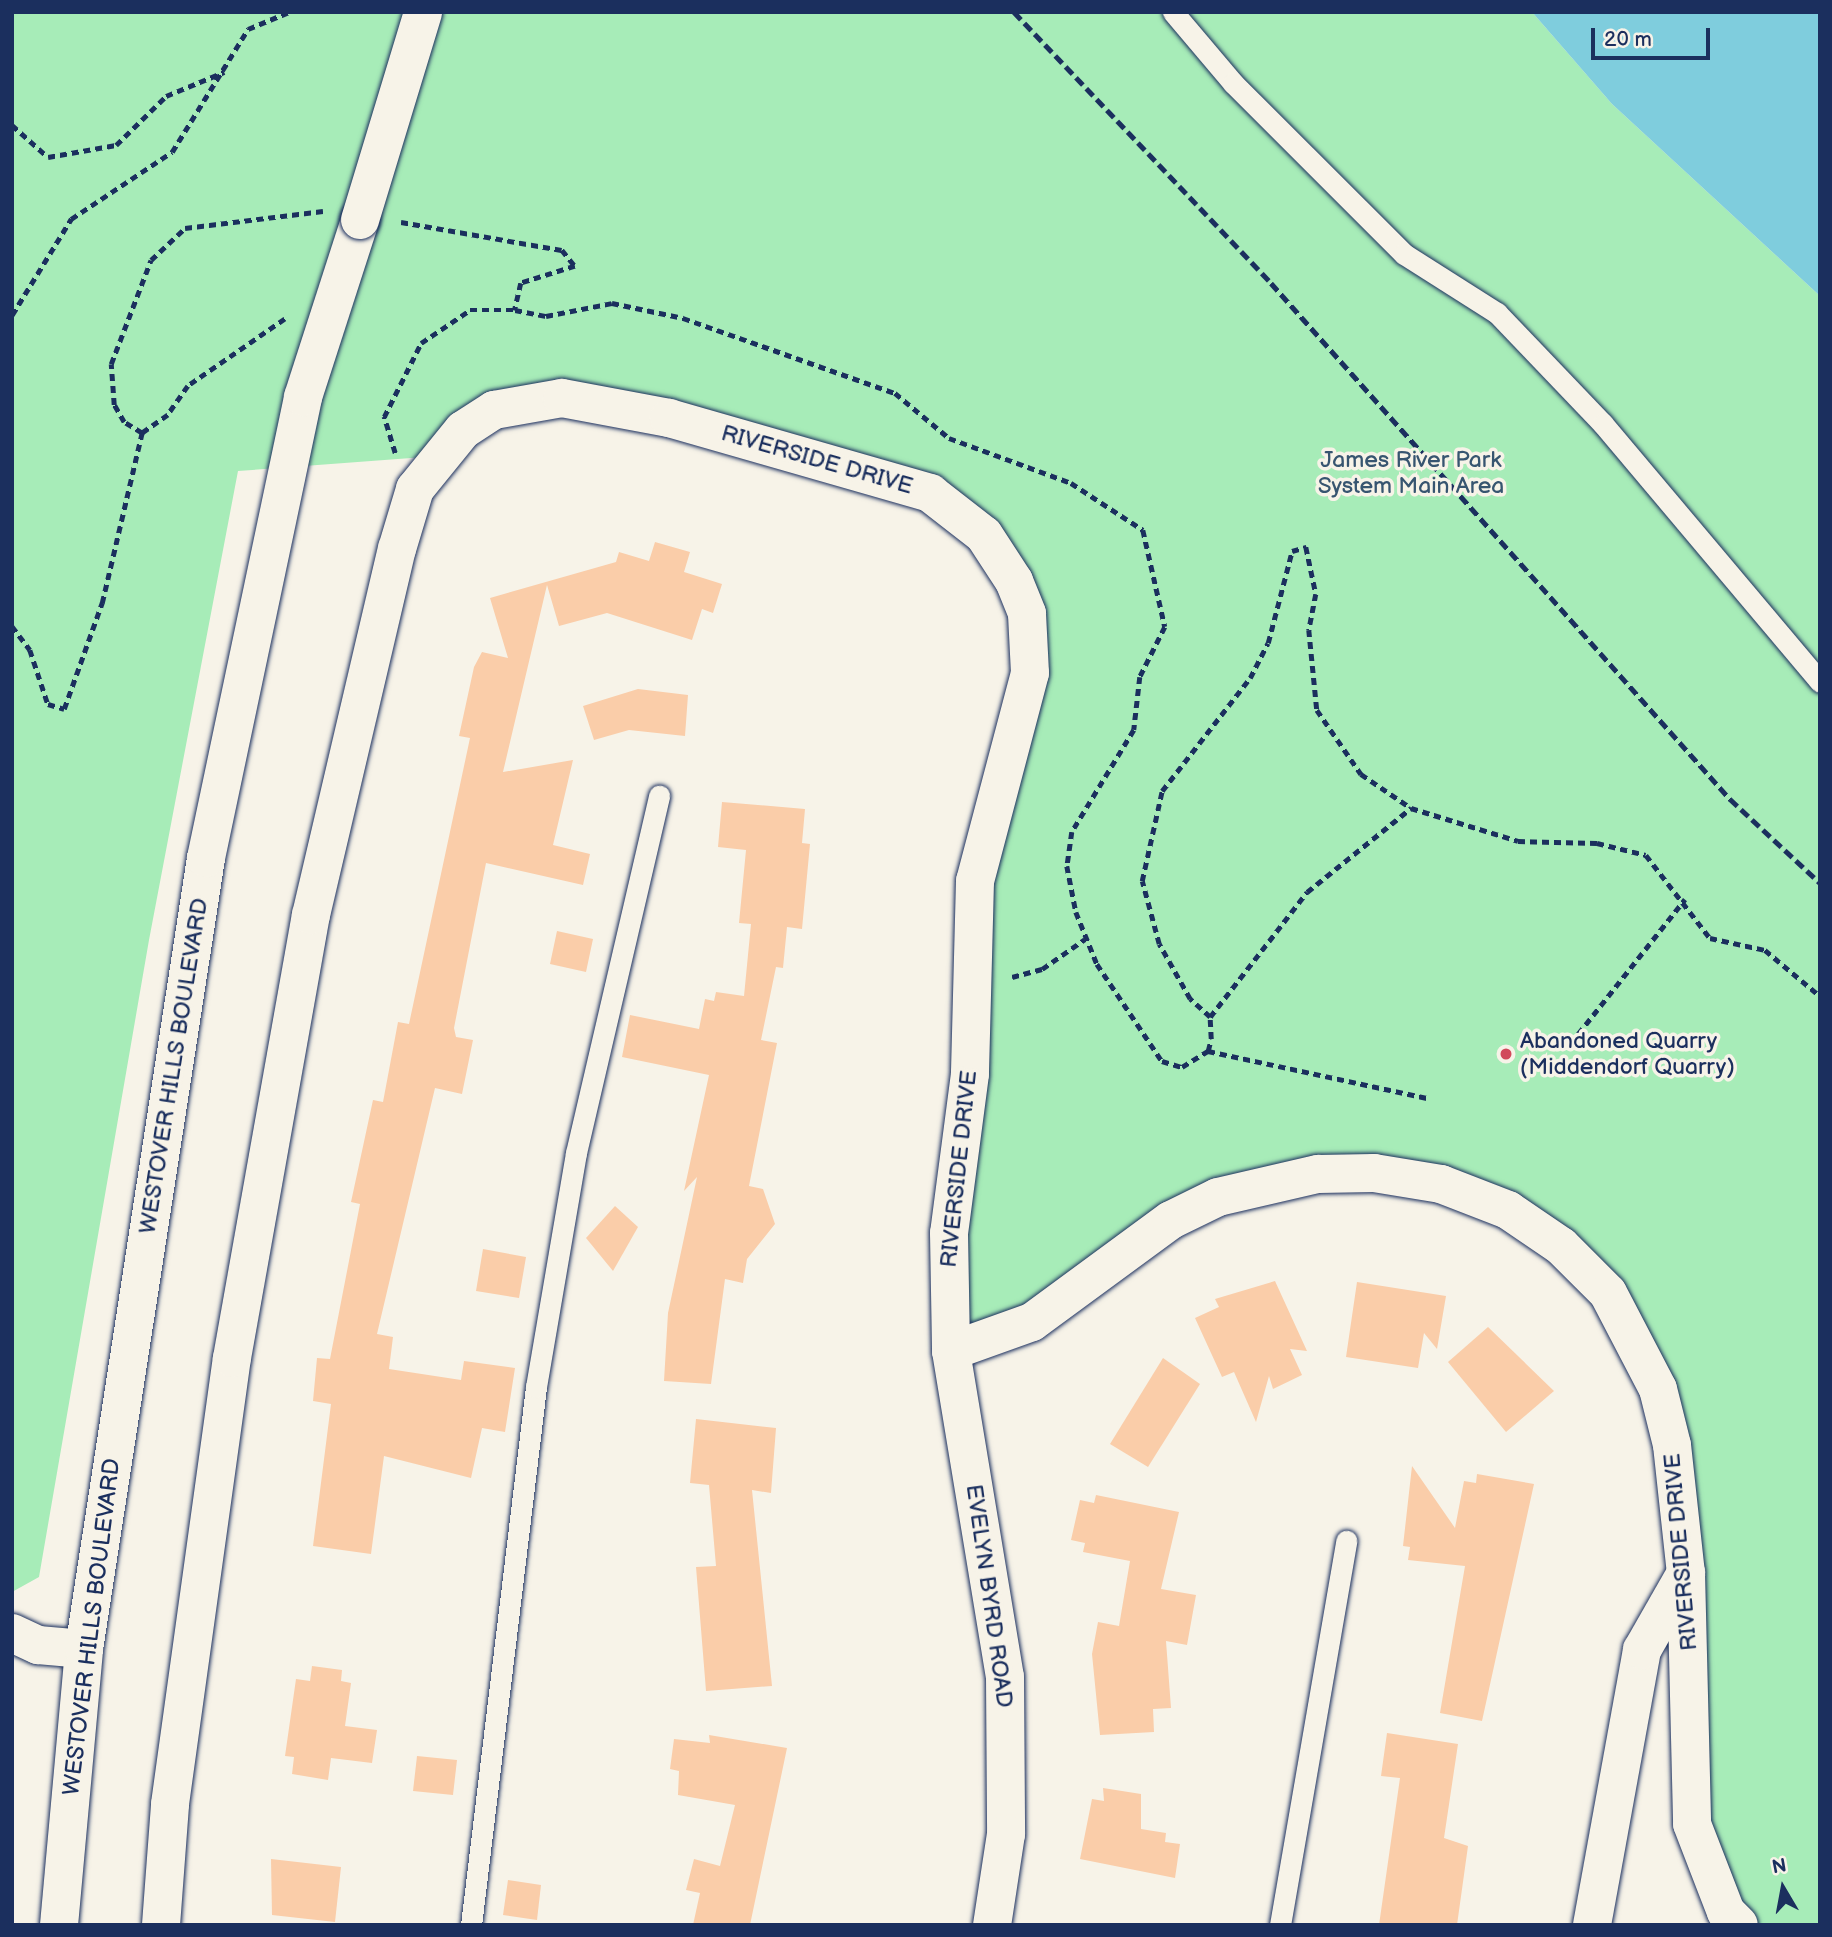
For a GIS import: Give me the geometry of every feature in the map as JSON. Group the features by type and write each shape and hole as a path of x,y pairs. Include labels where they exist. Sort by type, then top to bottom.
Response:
{"street":[{"name":"WESTOVER HILLS BOULEVARD","path":"59,1925 84,1649 206,858 303,397 363,218 423,12"},
{"name":"RIVERSIDE DRIVE","path":"415,489 438,456 494,410 538,400 604,404 878,474 930,494 984,535 1027,614 1030,673 975,881 968,989 970,1074 949,1233 951,1351 1032,1322 1171,1220 1218,1197 1318,1174 1374,1172 1441,1184 1508,1210 1561,1247 1608,1293 1658,1389 1672,1445 1686,1573 1692,1824 1726,1912 1739,1925"},
{"path":"161,1925 170,1804 234,1345 311,915 415,489"},
{"name":"EVELYN BYRD ROAD","path":"951,1351 1005,1676 1006,1834 992,1925"},
{"path":"1592,1925 1642,1650 1686,1573"},
{"path":"12,1633 38,1645 84,1649"}],"lane":[{"path":"1174,12 1233,83 1404,254 1497,313 1603,424 1820,682"},
{"path":"471,1925 536,1387 576,1153 659,796"},
{"path":"1280,1925 1346,1541"}],"path":[{"path":"12,315 71,219 172,152 225,72 248,29 289,12"},
{"path":"12,125 48,157 116,145 166,96 225,72"},
{"path":"142,433 124,422 114,405 111,364 151,260 185,228 270,213 363,218 562,250 575,266 521,283 515,310"},
{"path":"415,489 391,447 384,417 395,388 414,366 421,342 470,310 515,310 546,316 612,303 683,318 895,393 949,438 1071,483 1143,530 1165,627 1140,677 1134,730 1072,832 1067,866 1085,939 1162,1061 1182,1067 1208,1051 1427,1098"},
{"path":"12,626 30,650 48,704 64,709 102,603 142,433 168,415 188,386 292,314"},
{"path":"1210,1017 1190,999 1159,944 1142,881 1162,790 1250,678 1268,643 1292,551 1306,547 1316,594 1309,630 1317,710 1334,743 1361,774 1411,808 1518,841 1597,843 1646,855 1685,899 1710,938 1765,950 1820,996"},
{"path":"1208,1051 1210,1017 1307,892 1411,808"},
{"path":"1578,1034 1685,899"},
{"path":"968,989 1042,969 1085,939"}],"green space":[{"name":"James River Park System Main Area","path":"12,12 1532,12 1612,104 1820,296 1820,1925 1739,1925 1692,1824 1679,1494 1607,1293 1441,1184 1261,1184 951,1351 968,989 1030,673 984,535 842,475 562,398 438,456 238,471 149,940 39,1577 12,1592"}],"water":[{"path":"1532,12 1820,12 1820,296 1612,104"}],"building":[{"path":"655,542 690,552 684,572 722,584 713,613 702,609 692,640 607,613 559,626 547,585 503,772 573,760 553,845 590,854 583,885 486,863 454,1028 456,1037 473,1040 462,1094 435,1088 377,1334 393,1337 389,1369 461,1380 464,1361 515,1368 505,1432 482,1428 471,1478 384,1456 371,1554 313,1546 331,1404 313,1401 317,1358 330,1359 360,1204 351,1202 373,1100 383,1102 398,1022 409,1024 470,738 459,736 474,667 482,652 508,658 490,598 616,562 619,552 649,561"},
{"path":"638,689 688,695 685,736 629,730 594,740 583,706"},
{"path":"722,802 805,809 802,843 810,844 802,929 787,927 783,968 776,967 761,1040 777,1043 749,1186 763,1189 775,1224 747,1259 743,1283 725,1279 711,1384 664,1381 668,1313 697,1177 684,1191 709,1075 622,1057 630,1015 699,1029 705,999 714,1001 716,992 744,996 751,924 739,923 746,850 718,847"},
{"path":"557,931 593,939 586,972 550,964"},
{"path":"615,1206 638,1227 613,1271 586,1238"},
{"path":"483,1249 526,1257 519,1298 476,1291"},
{"path":"1275,1281 1307,1351 1290,1349 1302,1375 1273,1389 1269,1376 1256,1422 1234,1372 1222,1377 1195,1318 1219,1307 1215,1299"},
{"path":"1357,1282 1446,1296 1437,1349 1424,1333 1418,1368 1346,1357"},
{"path":"1488,1327 1554,1391 1506,1432 1448,1362"},
{"path":"1163,1358 1200,1384 1148,1467 1110,1444"},
{"path":"696,1419 776,1428 771,1493 752,1490 772,1686 706,1691 696,1567 716,1566 709,1485 690,1483"},
{"path":"1412,1466 1455,1528 1464,1481 1476,1483 1477,1474 1534,1484 1482,1721 1440,1713 1465,1566 1408,1560 1410,1547 1403,1546"},
{"path":"1096,1495 1179,1512 1161,1589 1196,1595 1187,1645 1166,1641 1171,1708 1153,1709 1154,1732 1100,1735 1092,1654 1098,1622 1119,1626 1130,1561 1083,1552 1085,1543 1071,1540 1080,1500 1094,1503"},
{"path":"312,1666 342,1670 341,1681 351,1683 345,1726 377,1730 372,1763 331,1758 328,1780 292,1774 294,1757 285,1756 296,1679 310,1681"},
{"path":"1387,1733 1458,1744 1444,1838 1468,1846 1457,1925 1379,1925 1400,1778 1381,1776"},
{"path":"709,1735 787,1748 750,1925 693,1925 700,1893 686,1890 694,1859 720,1866 735,1805 678,1795 679,1771 670,1769 674,1739 710,1743"},
{"path":"417,1756 457,1760 453,1795 413,1791"},
{"path":"1103,1788 1141,1794 1141,1829 1166,1833 1165,1842 1180,1844 1175,1878 1080,1859 1092,1799 1104,1801"},
{"path":"271,1859 341,1867 335,1922 272,1915"},
{"path":"508,1880 541,1885 537,1920 503,1915"}],"railway":[{"path":"1014,12 1271,283 1730,799 1820,883"}],"place":[{"name":"Abandoned Quarry (Middendorf Quarry)","path":"1506,1054"}]}
